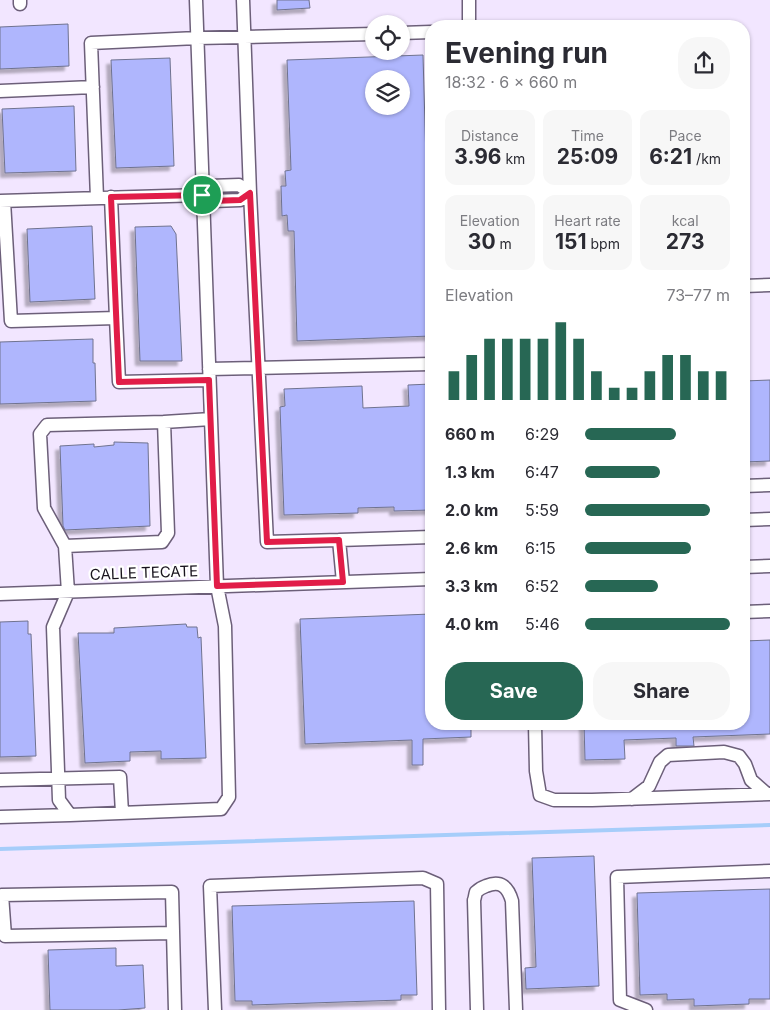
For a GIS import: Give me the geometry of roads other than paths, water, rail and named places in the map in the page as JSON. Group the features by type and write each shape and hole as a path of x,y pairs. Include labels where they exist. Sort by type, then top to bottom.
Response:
{"street":[{"path":"0,817 221,810 229,797 225,626 217,586 196,0"},
{"path":"243,0 250,193 267,542 425,537"},
{"path":"469,0 470,20"},
{"path":"410,33 425,32"},
{"path":"97,198 91,43 197,38 365,34"},
{"path":"0,90 93,87"},
{"path":"116,318 11,321 2,201 202,195 210,186 239,185 250,193"},
{"path":"111,197 119,382 209,375 258,368 425,364"},
{"path":"750,286 770,285"},
{"path":"70,814 59,800 53,627 68,592 64,546 44,508 40,434 47,425 211,420"},
{"path":"64,546 162,542 168,532 164,422"},
{"path":"750,486 770,485"},
{"path":"750,520 770,519"},
{"path":"339,540 343,582"},
{"path":"750,567 770,566"},
{"name":"CALLE TECATE","path":"0,594 425,579"},
{"path":"750,612 770,611"},
{"path":"535,730 536,771 540,795 554,800 768,794"},
{"path":"632,799 649,786 660,762 668,754 724,752 739,756 745,764 751,780 768,794"},
{"path":"0,780 120,777 122,813"},
{"path":"646,1010 619,1005 617,877 770,871"},
{"path":"215,1010 210,886 423,878 437,884 439,1010"},
{"path":"477,1010 474,900 476,892 484,886 494,883 503,885 509,892 512,901 516,1010"},
{"path":"173,933 5,936 2,895 172,892 175,1010"}],"waterway":[{"path":"0,849 770,825"}]}
